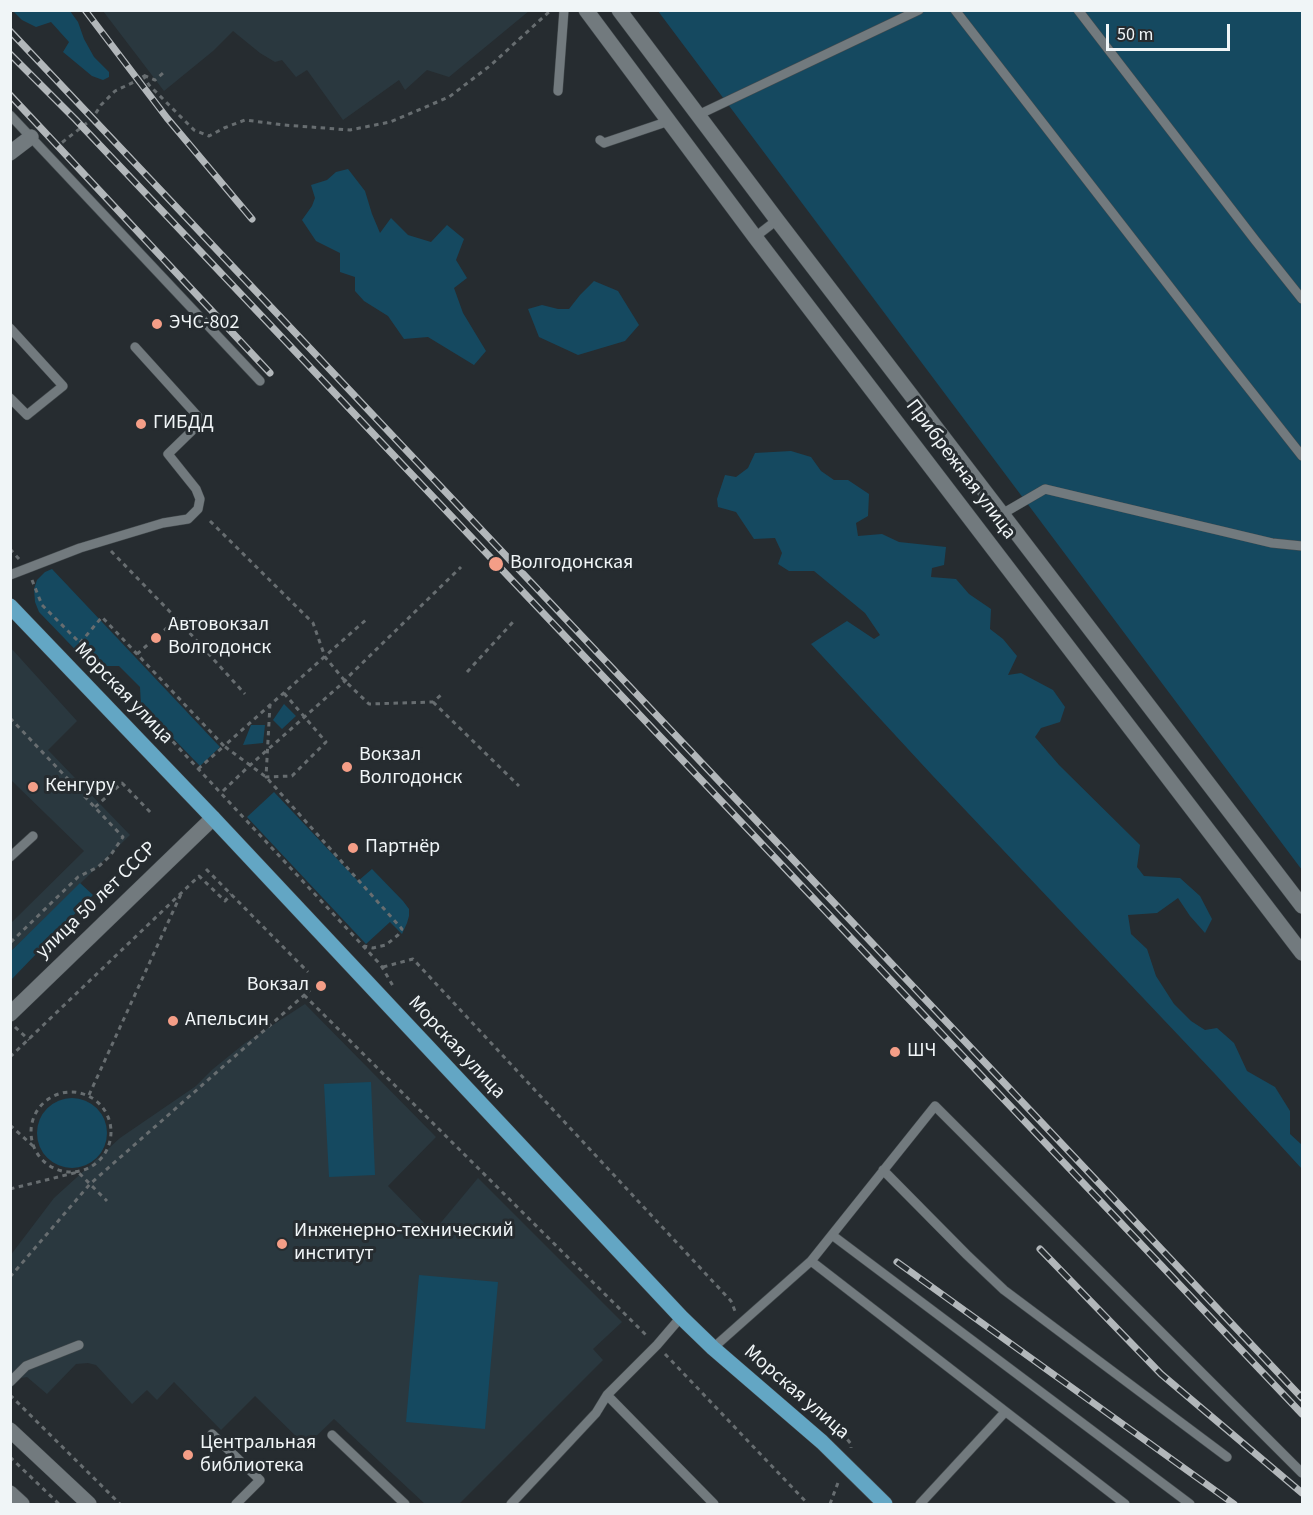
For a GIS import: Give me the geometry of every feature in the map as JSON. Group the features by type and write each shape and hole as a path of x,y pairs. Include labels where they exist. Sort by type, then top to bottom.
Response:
{"main road":[{"name":"Прибрежная улица","path":"586,10 755,237 1302,953"},
{"name":"Прибрежная улица","path":"619,10 1302,906"},
{"path":"10,153 31,137"},
{"name":"Морская улица","path":"10,606 213,818 681,1317 713,1348 822,1442 881,1503"},
{"name":"улица 50 лет СССР","path":"10,1014 213,818"},
{"path":"10,1430 89,1504"},
{"path":"10,1493 22,1504"}],"lane":[{"path":"558,91 564,10"},
{"path":"698,115 919,10"},
{"path":"955,10 1302,456"},
{"path":"1078,10 1302,298"},
{"path":"10,115 260,381"},
{"path":"600,140 604,144 669,121"},
{"path":"755,237 777,220"},
{"path":"10,398 27,415 63,386 12,334"},
{"path":"10,575 80,548 188,519 198,509 200,499 196,489 168,454 202,421 135,347"},
{"path":"1002,514 1045,489 1272,543 1302,546"},
{"path":"10,857 33,836"},
{"path":"713,1348 811,1261 935,1106 1302,1473"},
{"path":"883,1170 1004,1290 1227,1457"},
{"path":"832,1235 1190,1504"},
{"path":"811,1261 1125,1504"},
{"path":"511,1504 596,1413 607,1395 657,1345 681,1317"},
{"path":"10,1382 26,1366 79,1345"},
{"path":"607,1395 714,1504"},
{"path":"920,1504 1005,1412"},
{"path":"212,1434 260,1480 236,1504"},
{"path":"332,1435 405,1504"}],"path":[{"path":"143,75 149,85 194,130 209,136 245,120 350,130 390,122 449,98 491,65 551,10"},
{"path":"143,75 155,80 163,73"},
{"path":"48,154 92,119 101,105 115,91 138,80 143,75"},
{"path":"210,521 313,623 325,657 345,681 369,704 433,702 441,695"},
{"path":"10,549 27,568 42,605 362,945 382,967 395,990"},
{"path":"109,549 245,694"},
{"path":"223,791 345,681 461,567"},
{"path":"80,643 102,617 224,746 266,777 402,929 393,940 379,948 362,945"},
{"path":"198,770 368,618"},
{"path":"138,654 177,619"},
{"path":"467,672 513,622"},
{"path":"266,777 292,776 326,742 283,693"},
{"path":"433,702 519,786"},
{"path":"266,777 270,704"},
{"path":"10,718 123,837 110,856 98,867 78,877 10,943"},
{"path":"95,807 122,783 152,814"},
{"path":"206,869 308,972"},
{"path":"10,1058 199,876 225,901 231,894"},
{"path":"89,1096 182,892"},
{"path":"382,967 413,959 731,1301 738,1317 744,1321"},
{"path":"10,1277 90,1184 310,990"},
{"path":"304,995 657,1345 808,1504"},
{"path":"10,1022 29,1040"},
{"path":"10,1189 78,1172 96,1164 105,1154 112,1134 110,1119 103,1107 89,1096 69,1092 56,1095 43,1104 35,1116 32,1126 34,1147 41,1159 58,1170 78,1172 107,1201"},
{"path":"10,1125 34,1147"},
{"path":"10,1395 120,1504"},
{"path":"10,1457 59,1504"}],"shaded area":[{"path":"13,11 70,11 78,22 94,57 109,72 109,77 103,80 92,76 63,52 69,42 51,22 36,27 22,20"},
{"path":"103,11 529,11 449,77 427,70 405,90 399,80 343,120 307,70 296,77 282,60 275,62 233,31 213,51 164,91"},
{"path":"658,11 1302,11 1302,870"},
{"path":"348,169 365,191 380,233 391,218 408,235 431,242 447,225 464,239 456,260 467,278 454,288 463,313 486,351 474,365 428,337 404,339 388,316 364,301 355,291 355,277 340,272 340,253 316,241 302,220 315,198 311,185 327,180 336,172"},
{"path":"594,281 618,291 639,325 625,341 578,355 539,337 528,309 542,305 569,309"},
{"path":"791,451 811,457 821,471 834,480 848,480 869,494 868,516 856,523 858,536 882,534 899,542 946,547 944,565 932,568 931,577 956,579 969,594 991,609 990,629 1003,639 1017,656 1008,675 1021,673 1053,690 1065,707 1060,722 1041,728 1035,737 1059,765 1140,845 1137,867 1144,876 1180,878 1200,896 1212,919 1205,933 1178,898 1157,913 1128,915 1131,934 1147,949 1156,976 1174,1004 1191,1021 1205,1030 1217,1028 1234,1043 1247,1071 1275,1087 1290,1111 1290,1134 1302,1145 1302,1169 811,644 847,621 874,639 880,635 865,613 814,571 789,571 778,564 782,553 775,538 754,539 736,512 718,507 717,499 725,475 736,477 748,468 755,453"},
{"path":"52,569 220,747 200,766 141,705 140,687 119,666 91,666 39,612 34,589 37,580"},
{"path":"11,648 77,721 48,750 130,835 11,951 10,924 84,851 11,780"},
{"path":"284,704 296,716 282,729 273,720"},
{"path":"251,725 265,725 263,743 243,745"},
{"path":"274,792 358,881 372,869 403,901 409,909 409,916 402,934 390,922 366,944 247,817"},
{"path":"80,883 93,895 11,980 11,951"},
{"name":"Инженерно-технический институт","path":"305,1004 436,1137 388,1186 433,1232 478,1178 622,1322 593,1349 603,1360 459,1504 425,1504 334,1419 306,1446 255,1396 221,1430 174,1382 157,1400 147,1390 132,1404 96,1365 88,1363 76,1364 47,1394 27,1377 21,1378 12,1387 10,1386 10,1256 54,1198 120,1138 196,1086 245,1043"},
{"path":"371,1082 375,1175 329,1177 324,1084"},
{"path":"72,1098 91,1104 101,1114 107,1133 101,1152 91,1162 72,1168 53,1162 43,1152 37,1133 43,1114 53,1104"},
{"path":"419,1275 498,1282 485,1429 406,1422"}],"railway":[{"path":"85,10 167,118 252,219"},
{"path":"10,31 1302,1398"},
{"path":"10,54 75,119 1302,1414"},
{"path":"10,95 270,373"},
{"path":"1040,1249 1161,1374 1302,1493"},
{"path":"897,1262 1234,1504"}],"place":[{"name":"ЭЧС-802","path":"157,324"},
{"name":"ГИБДД","path":"141,424"},
{"name":"Волгодонская","path":"496,564"},
{"name":"Автовокзал Волгодонск","path":"156,638"},
{"name":"Вокзал Волгодонск","path":"347,767"},
{"name":"Кенгуру","path":"33,787"},
{"name":"Партнёр","path":"353,848"},
{"name":"Вокзал","path":"321,986"},
{"name":"Апельсин","path":"173,1021"},
{"name":"ШЧ","path":"895,1052"},
{"name":"Инженерно-технический институт","path":"282,1244"},
{"name":"Центральная библиотека","path":"188,1455"}]}
